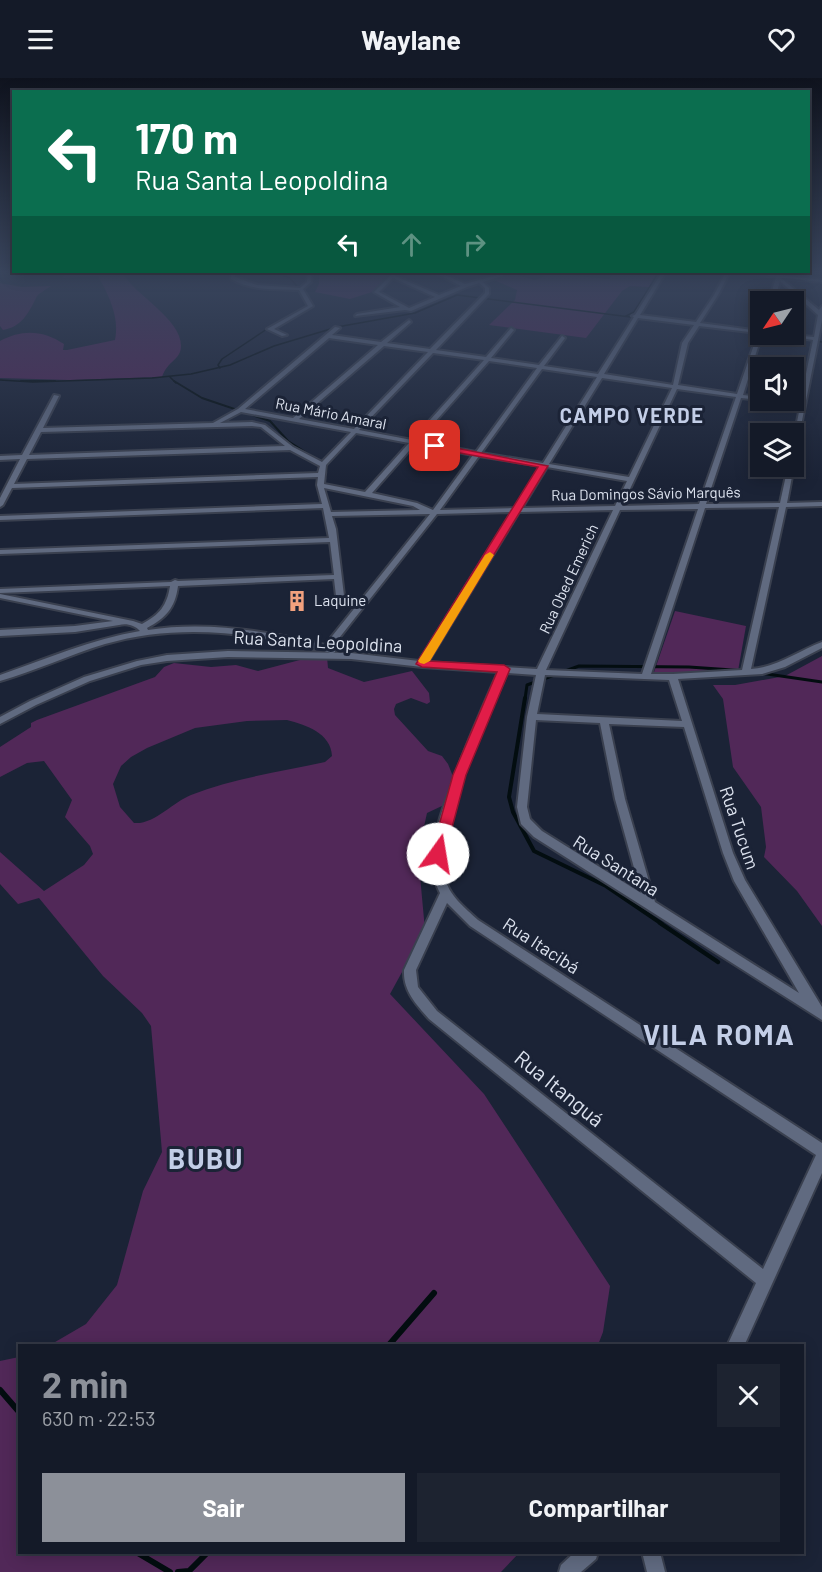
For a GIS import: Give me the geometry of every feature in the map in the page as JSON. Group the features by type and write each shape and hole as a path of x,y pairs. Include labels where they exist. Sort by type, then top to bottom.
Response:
{"street":[{"path":"213,425 240,410 322,342"},
{"path":"367,342 750,398"},
{"path":"293,421 385,342"},
{"path":"341,604 333,540 320,485 323,465 442,342"},
{"path":"368,493 502,342"},
{"path":"327,648 477,454 559,342"},
{"path":"422,664 619,342"},
{"name":"Rua Obed Emerich","path":"541,671 675,387 684,348 688,342"},
{"path":"804,394 818,342"},
{"path":"645,677 756,345"},
{"path":"0,505 56,396"},
{"name":"Rua Mário Amaral","path":"240,410 543,466 630,479"},
{"path":"39,430 252,424 263,426 291,448 323,465"},
{"path":"0,458 291,448"},
{"path":"11,486 320,475"},
{"path":"746,673 788,477"},
{"path":"320,485 416,504 432,512"},
{"name":"Rua Domingos Sávio Marquês","path":"0,518 326,510 432,512 822,504"},
{"path":"0,552 333,540"},
{"path":"0,594 45,589 175,582 337,577"},
{"path":"143,629 167,611 172,604 175,582"},
{"path":"35,604 45,589"},
{"path":"0,594 35,604 125,622 143,629"},
{"path":"0,633 75,629 125,622"},
{"path":"0,678 143,629 207,628 255,634 327,648 351,656"},
{"name":"Rua Santa Leopoldina","path":"0,721 33,703 87,679 140,663 166,658 228,654 351,656 422,664 579,675 673,677 746,673 782,665 822,645"},
{"name":"Rua Itacibá","path":"504,669 459,775 442,833 438,854 438,874 446,894 474,923 822,1151"},
{"name":"Rua Santana","path":"541,671 532,717 522,807 525,821 547,840 819,1012"},
{"name":"Rua Tucum","path":"673,677 728,853 740,881 819,1012"},
{"path":"532,717 689,724"},
{"path":"604,721 620,799 650,906"},
{"name":"Rua Itanguá","path":"446,894 410,970 408,980 415,995 433,1015 766,1281"},
{"path":"736,1344 822,1157"},
{"path":"568,1572 587,1554"},
{"path":"652,1554 656,1572"}],"shaded area":[{"path":"0,342 60,342 64,344 63,350 107,342 180,342 181,346 179,354 167,367 162,377 70,380 0,378"},
{"path":"675,611 746,626 738,671 653,675"},
{"path":"315,656 327,657 328,668 364,682 412,671 429,693 430,702 427,704 411,698 396,704 395,715 428,751 442,756 452,774 452,782 444,805 427,813 418,854 425,930 390,994 484,1094 610,1286 603,1332 598,1344 52,1344 86,1324 117,1285 143,1191 162,1152 151,1026 142,1013 103,976 39,898 18,904 0,884 0,852 44,891 84,865 93,854 90,846 65,817 72,800 44,761 27,763 0,777 0,747 31,727 31,723 37,720 155,677 164,667 174,663 211,667 236,665 258,671","holes":["287,720 309,728 322,736 331,748 332,756 325,762 207,789 184,798 156,817 141,823 134,823 120,807 113,784 121,766 147,748 195,728 247,721"]},
{"path":"822,656 822,926 797,891 764,857 766,847 761,807 733,767 723,699 713,685 735,685 785,676"},
{"path":"18,1357 18,1554 518,1554 501,1572 0,1572 0,1361"}],"waterway":[{"path":"220,367 218,365 222,359 248,342"},
{"path":"220,367 288,342"},
{"path":"0,380 33,382 152,378 191,374 220,367"},
{"path":"170,377 174,381"},
{"path":"21,381 55,381"},
{"path":"174,381 202,398 270,421 288,441 327,466 324,484"},
{"path":"525,699 527,685 579,666 689,667 747,671"},
{"path":"760,673 822,682"},
{"path":"525,698 509,797 513,812 534,851 606,886 662,924"},
{"path":"660,923 718,962"},
{"path":"390,1344 434,1293"},
{"path":"0,1390 18,1411"},
{"path":"139,1554 170,1572"},
{"path":"178,1572 189,1571 206,1554"}],"slow traffic":[{"path":"424,661 490,555"}],"place":[{"name":"Laquine","path":"297,601"}],"district":[{"name":"CAMPO VERDE","path":"632,416"},
{"name":"VILA ROMA","path":"719,1035"},
{"name":"BUBU","path":"206,1159"}],"route":[{"path":"435,446 543,466 422,664 504,669 459,775 438,854"}]}
